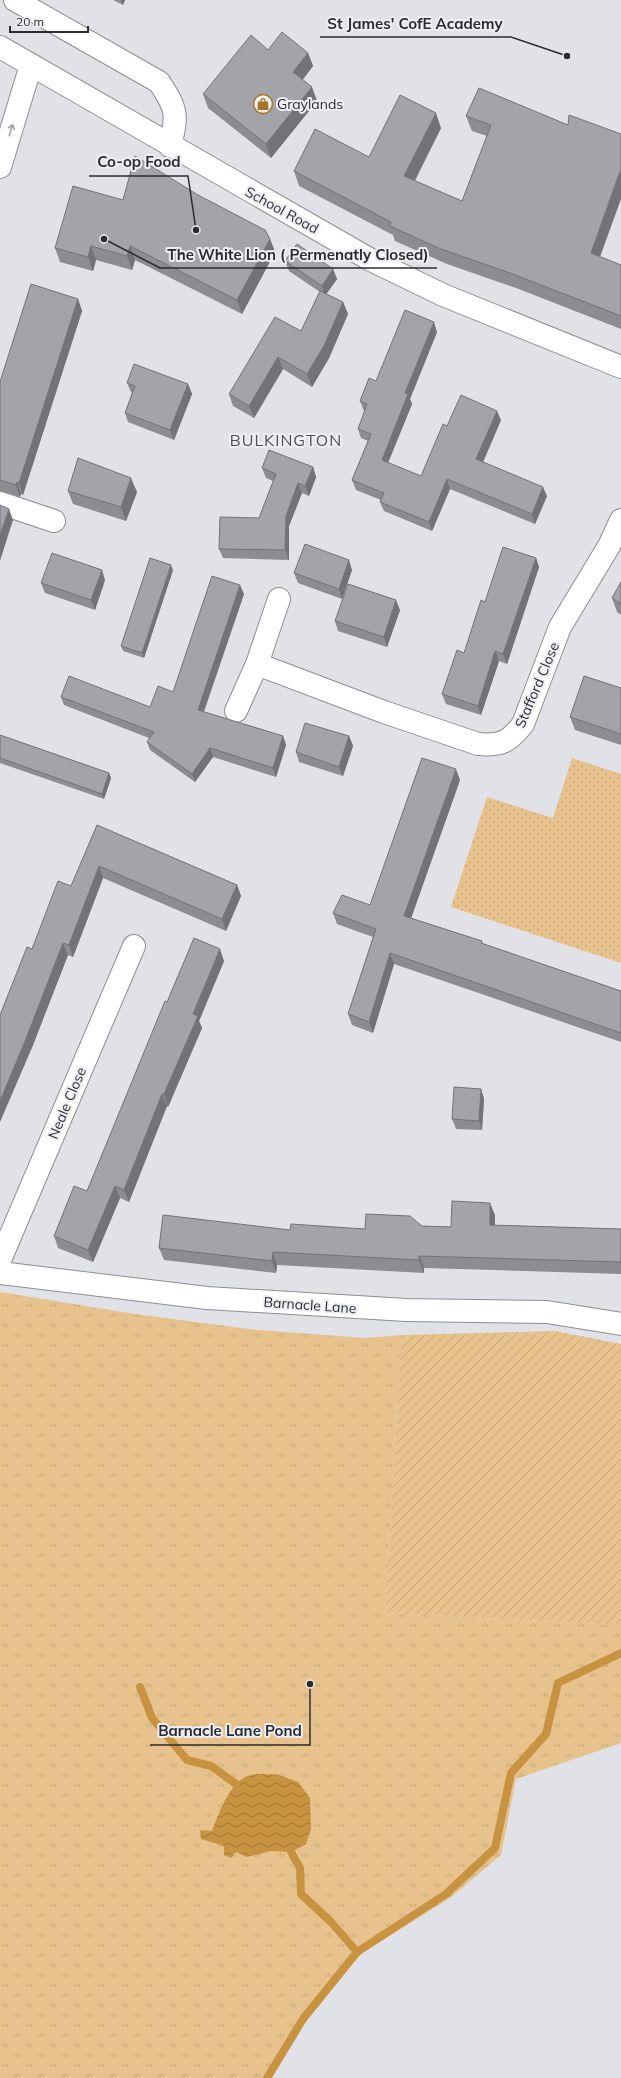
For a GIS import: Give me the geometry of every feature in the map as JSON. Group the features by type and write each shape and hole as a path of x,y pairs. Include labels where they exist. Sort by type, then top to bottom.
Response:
{"street":[{"path":"14,0 159,82 173,103 176,123 170,146"},
{"name":"School Road","path":"0,47 170,146 386,267 443,294 621,367"},
{"path":"0,167 31,65"},
{"path":"0,503 54,521"},
{"name":"Stafford Close","path":"257,664 384,712 478,744 492,746 504,743 515,735 523,724 560,627 609,546 621,520"},
{"path":"236,711 257,664 279,598"},
{"name":"Neale Close","path":"0,1260 134,946"},
{"name":"Barnacle Lane","path":"0,1273 207,1298 406,1310 547,1312 621,1324"}],"green space":[{"path":"572,758 621,774 621,963 451,907 487,797 553,818"},
{"path":"0,1292 135,1314 249,1329 365,1338 402,1335 385,1613 621,1625 621,1743 516,1779 501,1855 450,1898 361,1954 306,2021 272,2078 0,2078"},
{"path":"555,1331 621,1344 621,1625 385,1613 402,1335"}],"water":[{"path":"276,1774 298,1782 310,1798 311,1829 306,1844 291,1852 270,1851 247,1857 236,1852 231,1858 224,1855 224,1846 201,1839 200,1830 212,1831 226,1798 237,1783 251,1775"}],"building":[{"name":"Graylands","path":"282,32 308,53 293,72 312,87 266,144 203,94 251,35 268,50"},
{"path":"479,88 568,125 569,115 621,134 621,171 591,253 621,265 621,316 510,273 441,249 390,226 391,222 294,171 315,129 369,157 400,95 436,113 404,176 462,201 491,125 466,116"},
{"path":"135,156 198,195 265,230 270,239 237,300 130,246 127,256 91,246 88,257 55,248 73,186 123,200"},
{"path":"297,244 333,269 322,286 285,261"},
{"path":"31,284 78,299 19,483 17,482 16,485 0,480 0,382"},
{"path":"320,291 343,302 324,346 307,374 278,357 249,406 229,394 275,317 301,331"},
{"path":"405,310 434,322 405,393 408,394 382,460 421,476 443,424 447,426 461,395 497,411 476,459 543,487 532,514 447,479 429,522 380,502 384,493 352,480 371,434 358,429 367,404 360,401 369,378 376,381"},
{"path":"134,364 188,384 170,430 125,413 135,386 127,383"},
{"path":"269,450 313,467 305,486 298,483 286,516 285,550 219,549 220,517 259,518 276,474 262,468"},
{"path":"78,458 131,478 121,507 68,491"},
{"path":"0,505 9,509 0,535"},
{"path":"305,544 349,560 339,589 294,573"},
{"path":"503,547 536,558 503,654 495,651 478,706 442,694 457,650 464,653 481,600 485,602"},
{"path":"52,553 102,570 91,600 41,583"},
{"path":"150,558 171,565 142,653 121,646"},
{"path":"212,576 240,585 198,710 283,736 273,768 210,748 192,774 147,742 154,732 61,697 69,676 150,707 158,686 173,692"},
{"path":"621,582 621,604 612,598"},
{"path":"348,584 396,600 384,637 335,621"},
{"path":"584,676 621,688 621,734 570,717"},
{"path":"305,723 349,736 339,767 296,752"},
{"path":"0,735 109,773 102,794 0,758"},
{"path":"422,758 456,769 404,916 482,941 481,943 621,991 621,1033 390,953 369,1022 348,1014 376,929 333,913 342,895 370,905"},
{"path":"97,825 237,885 222,919 99,866 69,945 63,943 0,1101 0,1015 27,947 32,949 58,881 71,886"},
{"path":"194,938 220,949 193,1014 198,1016 164,1094 162,1094 124,1190 115,1186 88,1250 54,1236 74,1186 87,1191 165,1001 167,1002"},
{"path":"454,1087 481,1089 479,1121 452,1119"},
{"path":"452,1201 490,1203 490,1225 621,1229 621,1262 419,1256 419,1260 273,1252 272,1261 159,1248 163,1215 290,1230 291,1224 365,1229 366,1214 410,1216 422,1226 451,1227"}],"waterway":[{"path":"267,2078 303,2019 357,1952 446,1894 495,1848 511,1773 546,1734 558,1683 621,1653"},
{"path":"140,1687 152,1718 187,1760 211,1766 236,1784"},
{"path":"291,1852 300,1868 301,1894 331,1922 357,1952"}],"place":[{"name":"St James' CofE Academy","path":"567,56"},
{"name":"Graylands","path":"263,104"},
{"name":"Co-op Food","path":"196,230"},
{"name":"The White Lion ( Permenatly Closed)","path":"104,239"},
{"name":"Barnacle Lane Pond","path":"310,1684"}],"district":[{"name":"BULKINGTON","path":"286,440"}]}
